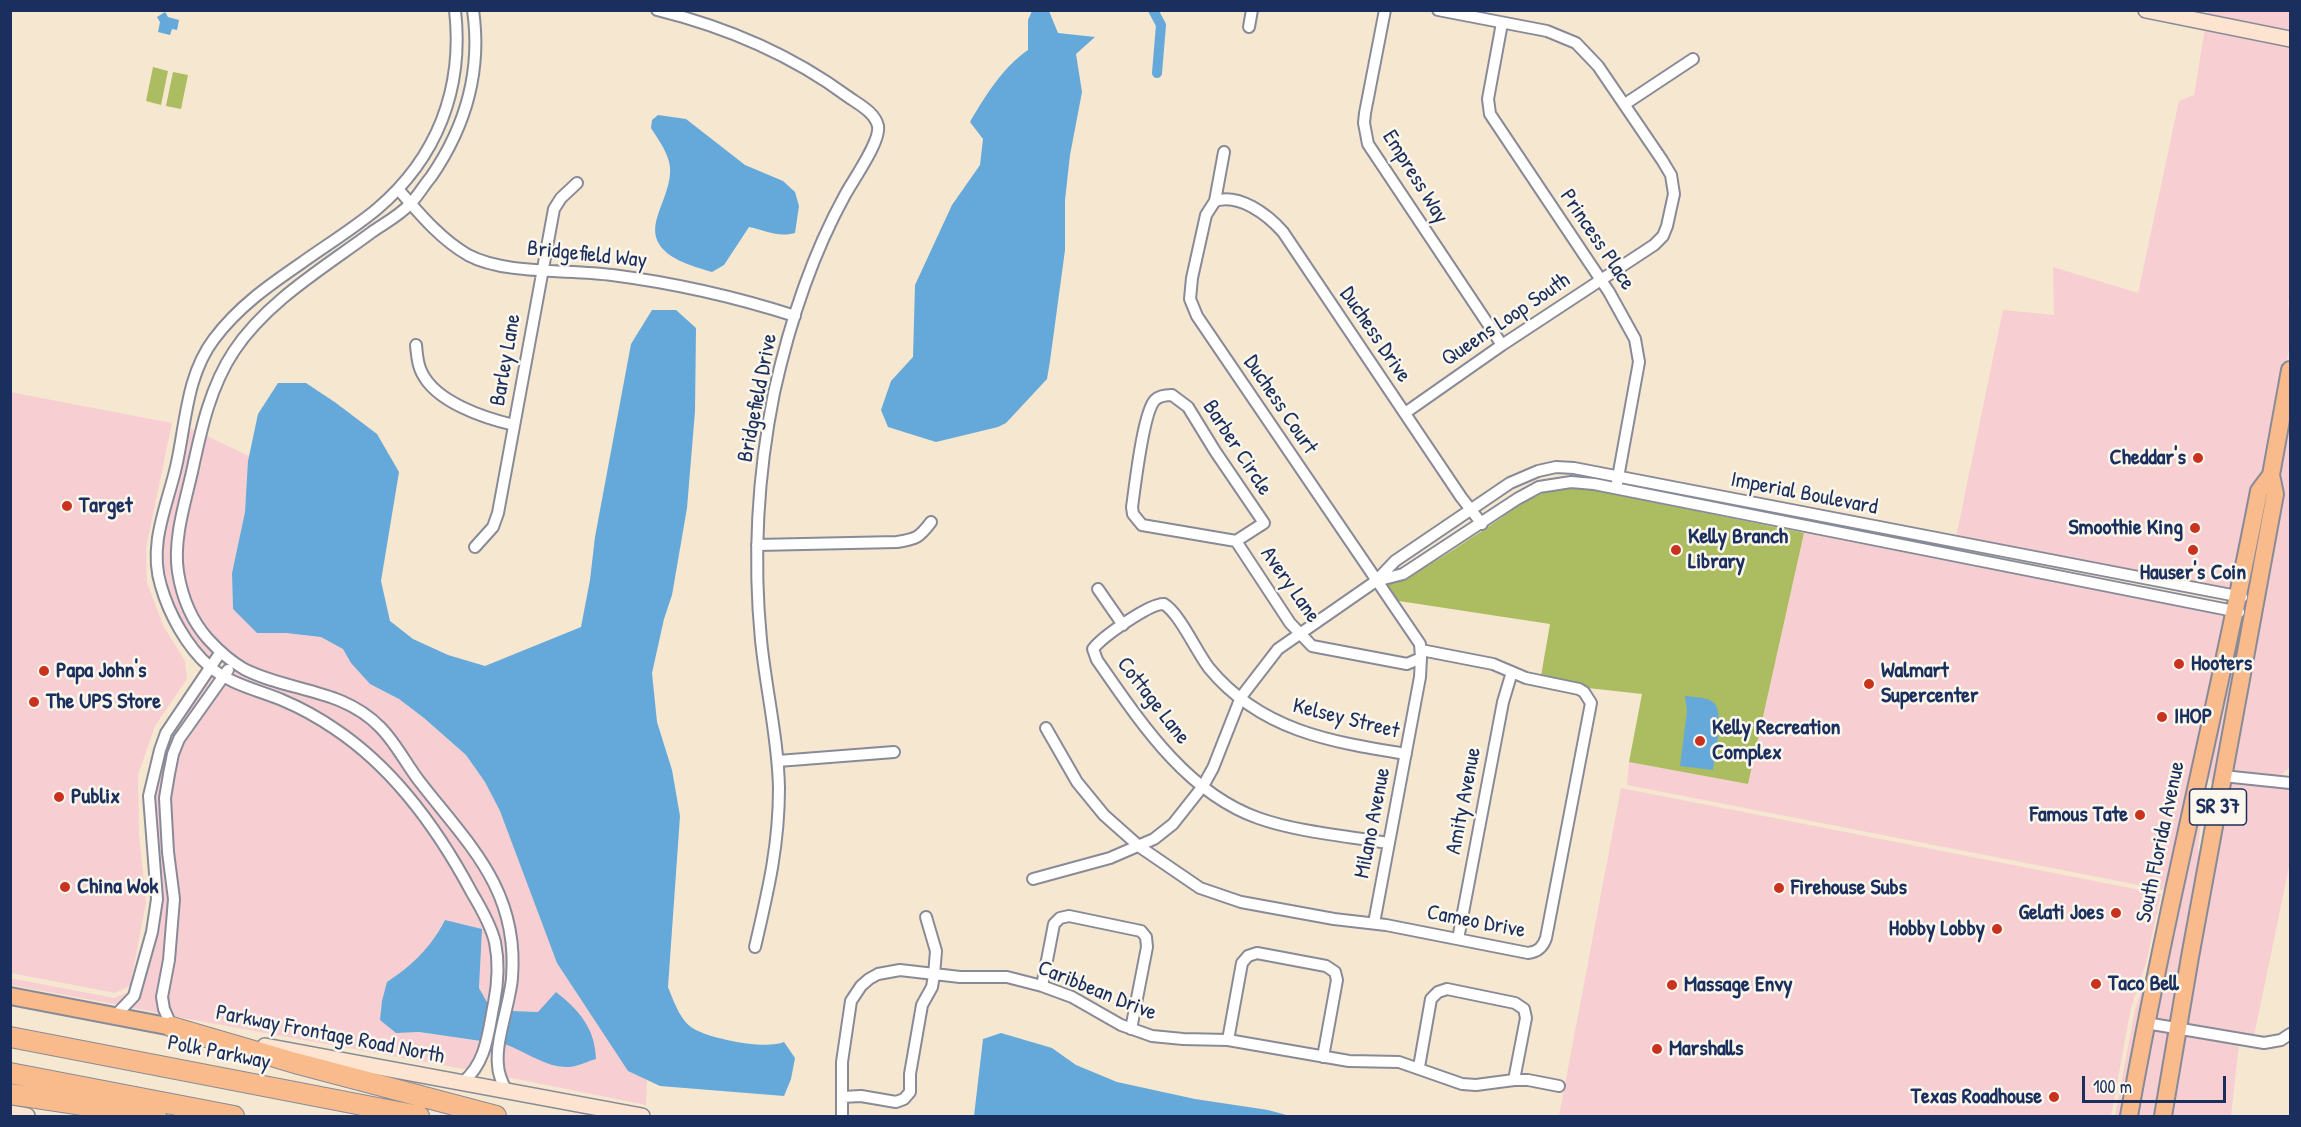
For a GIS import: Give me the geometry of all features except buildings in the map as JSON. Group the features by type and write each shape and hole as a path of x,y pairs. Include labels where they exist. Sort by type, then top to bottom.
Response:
{"highway":[{"path":"172,1027 295,1063 496,1116"},
{"name":"Polk Parkway","path":"10,1037 419,1116"},
{"path":"10,1073 234,1116"},
{"path":"10,1094 156,1116"}],"main road":[{"path":"2146,10 2290,39"},
{"name":"South Florida Avenue","path":"2129,1116 2146,1023 2200,769 2275,494 2271,475 2290,370"},
{"name":"South Florida Avenue","path":"2163,1116 2223,776 2246,606"},
{"path":"2200,769 2209,789 2203,847 2206,869"},
{"name":"Parkway Frontage Road North","path":"10,996 642,1116"},
{"path":"10,1113 27,1116"}],"street":[{"path":"455,10 456,58 453,86 447,108 437,135 398,189 375,211 254,296 233,316 212,342 197,370 189,398 175,472 163,513 157,556 159,581 178,628 210,667 242,685 282,700 315,716 338,730 374,760 413,802 455,860 495,940 498,967 493,1006 481,1063 464,1082"},
{"path":"473,10 476,65 463,116 446,155 411,204 267,313 234,351 216,385 203,423 191,479 178,545 177,570 183,596 191,616 220,653 265,677 343,701 369,717 390,738 419,781 474,849 493,879 502,901 511,935 512,980 497,1061 499,1074 506,1090"},
{"name":"Bridgefield Drive","path":"657,10 690,18 730,32 788,58 831,84 868,111 877,122 879,135 831,222 795,316 774,393 766,438 757,545 761,644 778,761 778,817 771,885 755,947"},
{"path":"1249,27 1252,10"},
{"name":"Empress Way","path":"1385,10 1365,113 1364,123 1368,144 1502,345"},
{"name":"Queens Loop South","path":"1405,413 1502,345 1654,245 1663,236 1674,194 1671,175 1626,104 1599,66 1576,43 1547,31 1438,10"},
{"name":"Princess Place","path":"1502,23 1488,99 1490,114 1632,330 1640,362 1615,489"},
{"path":"1626,104 1693,59"},
{"name":"Duchess Court","path":"1224,152 1215,201 1206,215 1192,278 1190,288 1193,306 1235,374 1420,644 1421,654"},
{"name":"Barley Lane","path":"475,547 493,527 498,513 554,209 561,198 577,183"},
{"name":"Bridgefield Way","path":"398,189 440,235 468,255 501,266 610,274 658,282 718,295 795,316"},
{"name":"Duchess Drive","path":"1215,201 1226,198 1246,204 1274,222 1283,232 1482,524"},
{"path":"416,345 418,364 422,374 440,393 477,414 514,424"},
{"name":"Barber Circle","path":"1172,395 1188,407 1215,452 1264,523 1236,541 1142,525 1133,514 1139,459 1150,409 1154,401 1161,396 1172,395"},
{"name":"Imperial Boulevard","path":"1033,879 1110,858 1140,847 1173,824 1203,786 1213,768 1240,697 1278,649 1376,581 1395,561 1510,483 1538,471 1556,467 1574,468 1618,476 2246,606"},
{"name":"Imperial Boulevard","path":"1376,581 1403,574 1482,524 1527,492 1551,484 1579,482 2246,606"},
{"path":"757,545 897,542 912,540 921,535 931,522"},
{"name":"Avery Lane","path":"1236,541 1300,634 1312,646 1407,664 1421,654"},
{"path":"1098,589 1123,625"},
{"name":"Kelsey Street","path":"1093,649 1097,643 1123,625 1161,603 1167,606 1207,665 1229,690 1260,713 1301,732 1329,740 1406,754"},
{"name":"Cottage Lane","path":"1093,649 1097,660 1161,748 1203,786 1225,802 1261,819 1388,843"},
{"path":"114,1017 134,996 152,932 157,899 149,796 160,750 166,734 220,653"},
{"name":"Cameo Drive","path":"1046,728 1088,797 1122,833 1186,881 1217,895 1309,915 1374,923 1528,953 1539,950 1546,938 1591,703 1584,692 1579,689 1526,678 1493,664 1421,654"},
{"name":"Milano Avenue","path":"1374,923 1406,754 1421,654"},
{"path":"172,1027 164,1009 162,997 169,960 174,898 165,798 169,774 179,739 234,662"},
{"name":"Amity Avenue","path":"1458,939 1503,702 1512,672"},
{"path":"778,761 894,752"},
{"path":"2223,776 2237,779 2288,779"},
{"path":"1042,986 1054,924 1060,918 1069,916 1142,931 1148,947 1131,1029"},
{"path":"842,1097 861,1096 896,1102 907,1097 911,1089 910,1074 922,1005 932,987 934,975 936,951 926,917"},
{"path":"1228,1040 1242,963 1248,956 1257,952 1326,966 1335,972 1337,980 1323,1057"},
{"name":"Caribbean Drive","path":"842,1116 842,1062 851,1001 861,986 878,974 900,970 934,975 1007,977 1072,997 1131,1029 1166,1038 1228,1040 1274,1046 1323,1057 1399,1062 1419,1067 1461,1084 1476,1085 1528,1080 1559,1086"},
{"path":"1419,1067 1431,999 1438,992 1447,989 1515,1003 1524,1009 1526,1018 1514,1080"},
{"path":"2146,1023 2264,1043 2281,1040 2290,1034"}],"shaded area":[{"path":"2208,11 2290,11 2290,33 2207,17"},
{"path":"2205,28 2290,44 2290,297 2288,303 2290,344 2266,470 2235,590 1956,537 2003,310 2054,315 2053,267 2138,293 2179,101 2194,95"},
{"path":"10,392 172,423 146,548 147,583 164,627 185,661 187,679 155,726 138,775 139,834 146,903 130,986 115,993 11,973"},
{"path":"2290,397 2290,767 2281,775 2238,774 2229,772"},
{"path":"189,428 196,431 173,544 172,571 178,598 186,618 214,653 210,659 182,625 164,580 162,556 167,515 180,473"},
{"path":"205,435 249,456 245,512 232,573 233,609 257,633 286,633 321,637 344,649 351,663 370,684 399,699 466,755 485,782 500,811 522,866 600,1026 628,1070 647,1080 646,1105 506,1077 502,1061 505,1044 525,1051 538,1012 512,1011 518,958 513,922 497,877 478,845 423,777 394,735 372,712 345,696 248,665 223,648 195,613 182,569 183,545"},
{"path":"1804,533 2230,616 2124,1116 2115,1116 2135,1010 2150,964 2164,890 1627,785 1629,762 1748,784"},
{"path":"2240,618 2247,620 2214,788 2205,768"},
{"path":"235,669 263,682 341,706 365,721 386,742 470,852 488,882 497,903 506,937 507,979 502,1010 497,1010 503,967 499,937 459,857 417,798 364,743 317,711 232,674"},
{"path":"211,675 217,678 174,737 168,753 160,799 169,899 164,959 157,996 160,1013 132,1008 139,998 146,970 157,851 154,797 159,771 171,736"},
{"path":"225,683 312,721 357,752 409,806 450,864 490,942 493,967 488,1004 479,988 482,929 445,920 425,952 403,972 387,982 396,1033 418,1032 481,1041 476,1061 469,1070 172,1016 167,997 174,960 179,899 170,798 177,755 183,741"},
{"path":"2202,782 2204,797 2198,847 2201,869 2174,1022 2152,1019"},
{"path":"2227,783 2290,789 2290,862 2254,1036 2184,1024"},
{"path":"1621,788 2161,894 2146,963 2131,1008 2111,1116 1559,1116"},
{"path":"10,978 114,998 131,991 119,1005 11,985"},
{"path":"2150,1029 2172,1033 2158,1116 2134,1116"},
{"path":"2182,1035 2239,1044 2231,1116 2168,1116"}],"green space":[{"path":"153,67 168,71 161,105 146,101"},
{"path":"173,72 188,75 181,109 166,106"},
{"path":"1569,487 1804,533 1748,784 1629,762 1642,694 1588,688 1580,684 1541,676 1550,624 1399,601 1394,599 1385,584 1410,575 1435,561 1522,503 1542,493"}],"water":[{"path":"1032,11 1049,11 1058,33 1095,37 1076,54 1082,92 1070,155 1065,200 1065,250 1047,379 1006,423 936,442 888,427 881,410 891,381 913,357 915,285 952,205 980,165 983,139 970,122 988,92 1003,73 1028,50 1028,20"},
{"path":"165,12 168,17 179,20 177,30 172,29 170,35 158,32 160,22 157,17"},
{"path":"658,115 686,119 745,165 783,181 795,192 799,206 795,233 777,234 749,227 724,265 712,272 671,256 657,240 655,230 670,174 669,161 651,128 652,120"},
{"path":"652,310 676,310 696,328 695,411 687,508 672,595 652,673 657,722 672,770 680,816 668,987 682,1017 696,1030 714,1037 753,1044 784,1042 795,1058 791,1079 784,1096 660,1086 628,1071 557,963 500,811 485,782 466,755 399,699 370,684 351,663 343,649 321,637 286,633 257,633 233,609 232,573 245,512 248,461 258,414 278,383 306,383 377,434 399,472 381,581 390,621 413,639 448,655 485,666 581,627 595,537 631,344"},
{"name":"Kelly Recreation Complex","path":"1685,696 1707,699 1717,707 1719,723 1713,770 1680,766 1687,711"},
{"path":"445,920 482,929 479,988 488,1004 481,1041 419,1032 396,1033 380,1020 387,982 420,955 434,939"},
{"path":"556,992 572,1006 589,1029 593,1038 596,1059 575,1066 560,1067 505,1044 512,1011 538,1012"},
{"path":"1001,1033 1052,1048 1076,1065 1117,1082 1290,1116 974,1116 983,1039"}],"waterway":[{"path":"1153,10 1161,25 1157,73"}],"place":[{"name":"Cheddar's","path":"2198,458"},
{"name":"Target","path":"67,506"},
{"name":"Smoothie King","path":"2195,528"},
{"name":"Kelly Branch Library","path":"1676,550"},
{"name":"Hauser's Coin","path":"2193,550"},
{"name":"Hooters","path":"2179,664"},
{"name":"Papa John's","path":"44,671"},
{"name":"Walmart Supercenter","path":"1869,684"},
{"name":"The UPS Store","path":"34,702"},
{"name":"IHOP","path":"2162,717"},
{"name":"Kelly Recreation Complex","path":"1700,741"},
{"name":"Publix","path":"59,797"},
{"name":"Famous Tate","path":"2140,815"},
{"name":"China Wok","path":"65,887"},
{"name":"Firehouse Subs","path":"1779,888"},
{"name":"Gelati Joes","path":"2116,913"},
{"name":"Hobby Lobby","path":"1997,929"},
{"name":"Taco Bell","path":"2096,984"},
{"name":"Massage Envy","path":"1672,985"},
{"name":"Marshalls","path":"1657,1049"},
{"name":"Texas Roadhouse","path":"2054,1097"}]}
